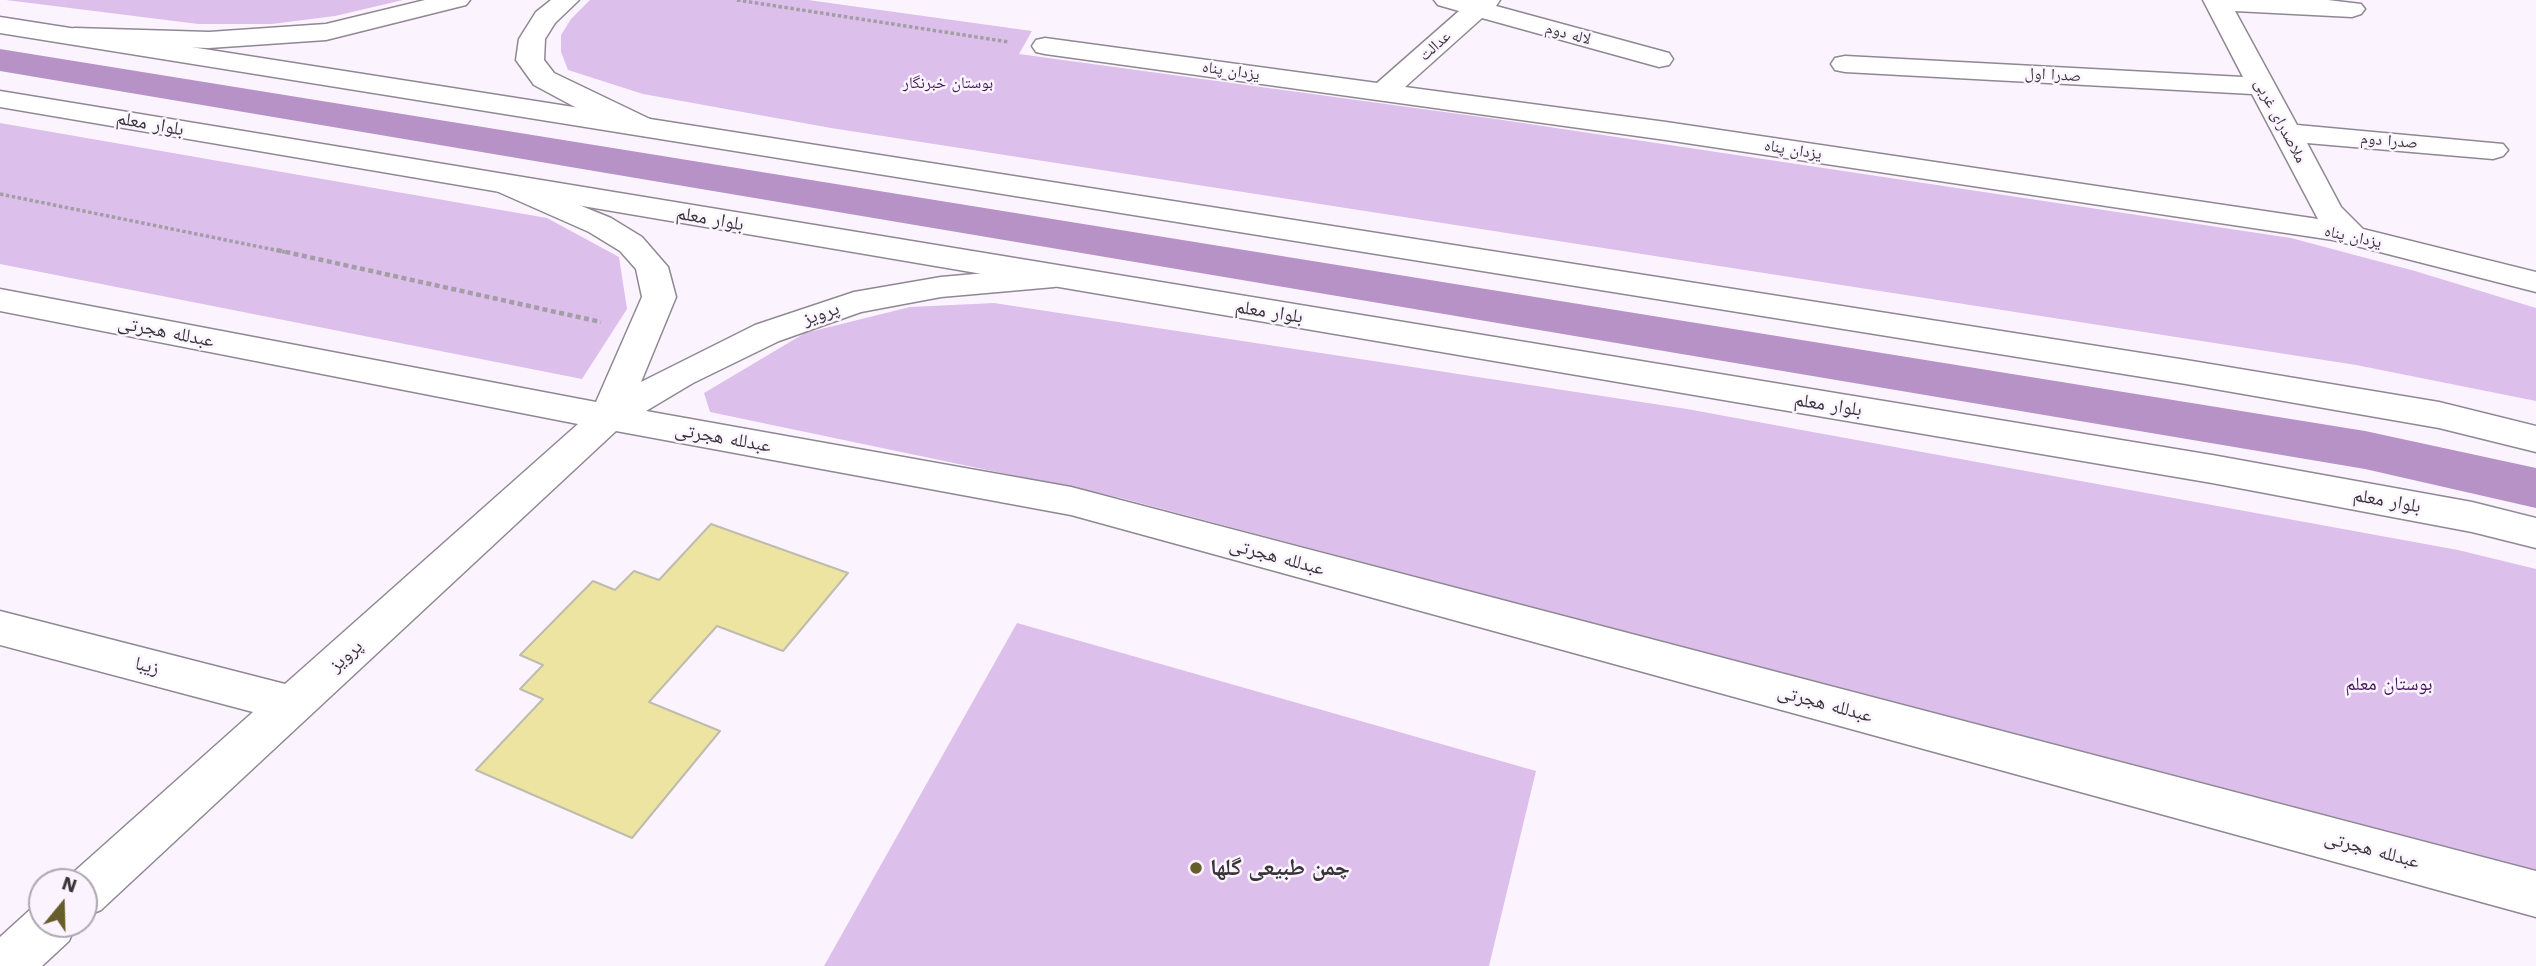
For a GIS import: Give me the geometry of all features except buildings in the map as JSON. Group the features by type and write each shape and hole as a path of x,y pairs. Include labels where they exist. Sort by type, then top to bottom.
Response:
{"street":[{"path":"69,36 209,40 301,35 380,21 457,0"},
{"path":"566,0 545,18 531,39 530,60 544,79 644,127"},
{"name":"لاله دوم","path":"1447,0 1482,5 1659,59"},
{"path":"2216,1 2352,9"},
{"name":"ملاصدرای غربی","path":"2216,1 2328,211 2352,236"},
{"name":"عدالت","path":"1383,92 1482,5"},
{"path":"0,25 2186,372 2439,415 2536,439"},
{"name":"یزدان پناه","path":"1045,46 1694,135 2352,236 2536,282"},
{"name":"صدرا اول","path":"1845,64 2262,86"},
{"name":"بلوار معلم","path":"0,99 2212,469 2472,517 2536,533"},
{"name":"صدرا دوم","path":"2286,133 2493,150"},
{"name":"پرویز","path":"505,184 576,213 631,244 652,267 659,297 646,333 608,417"},
{"name":"پرویز","path":"98,881 608,417 680,375 767,333 854,303 941,287 1054,277"},
{"name":"عبدلله هجرتی","path":"0,300 608,417 1071,501 2536,894"},
{"name":"زیبا","path":"0,628 293,704"},
{"path":"5,966 36,938"}],"path":[{"path":"737,0 1045,46"},
{"path":"0,194 283,251 646,333"}],"green space":[{"path":"6,0 403,0 335,16 272,24 198,24"},
{"name":"بوستان خبرنگار","path":"590,0 808,0 1032,31 1019,54 1496,119 2291,238 2415,271 2536,308 2536,401 2356,365 831,128 643,94 568,70 561,52 561,35 571,19"},
{"path":"0,123 547,218 619,257 627,309 582,379 0,264"},
{"name":"بوستان معلم","path":"994,303 1687,409 2458,550 2536,569 2536,873 1121,498 710,412 704,393 805,333 910,307"},
{"name":"چمن طبیعی گلها","path":"1017,623 1536,771 1489,966 824,966"}],"waterway":[{"path":"0,60 2365,450 2536,488"}],"place":[{"name":"چمن طبیعی گلها","path":"1196,868"}]}
